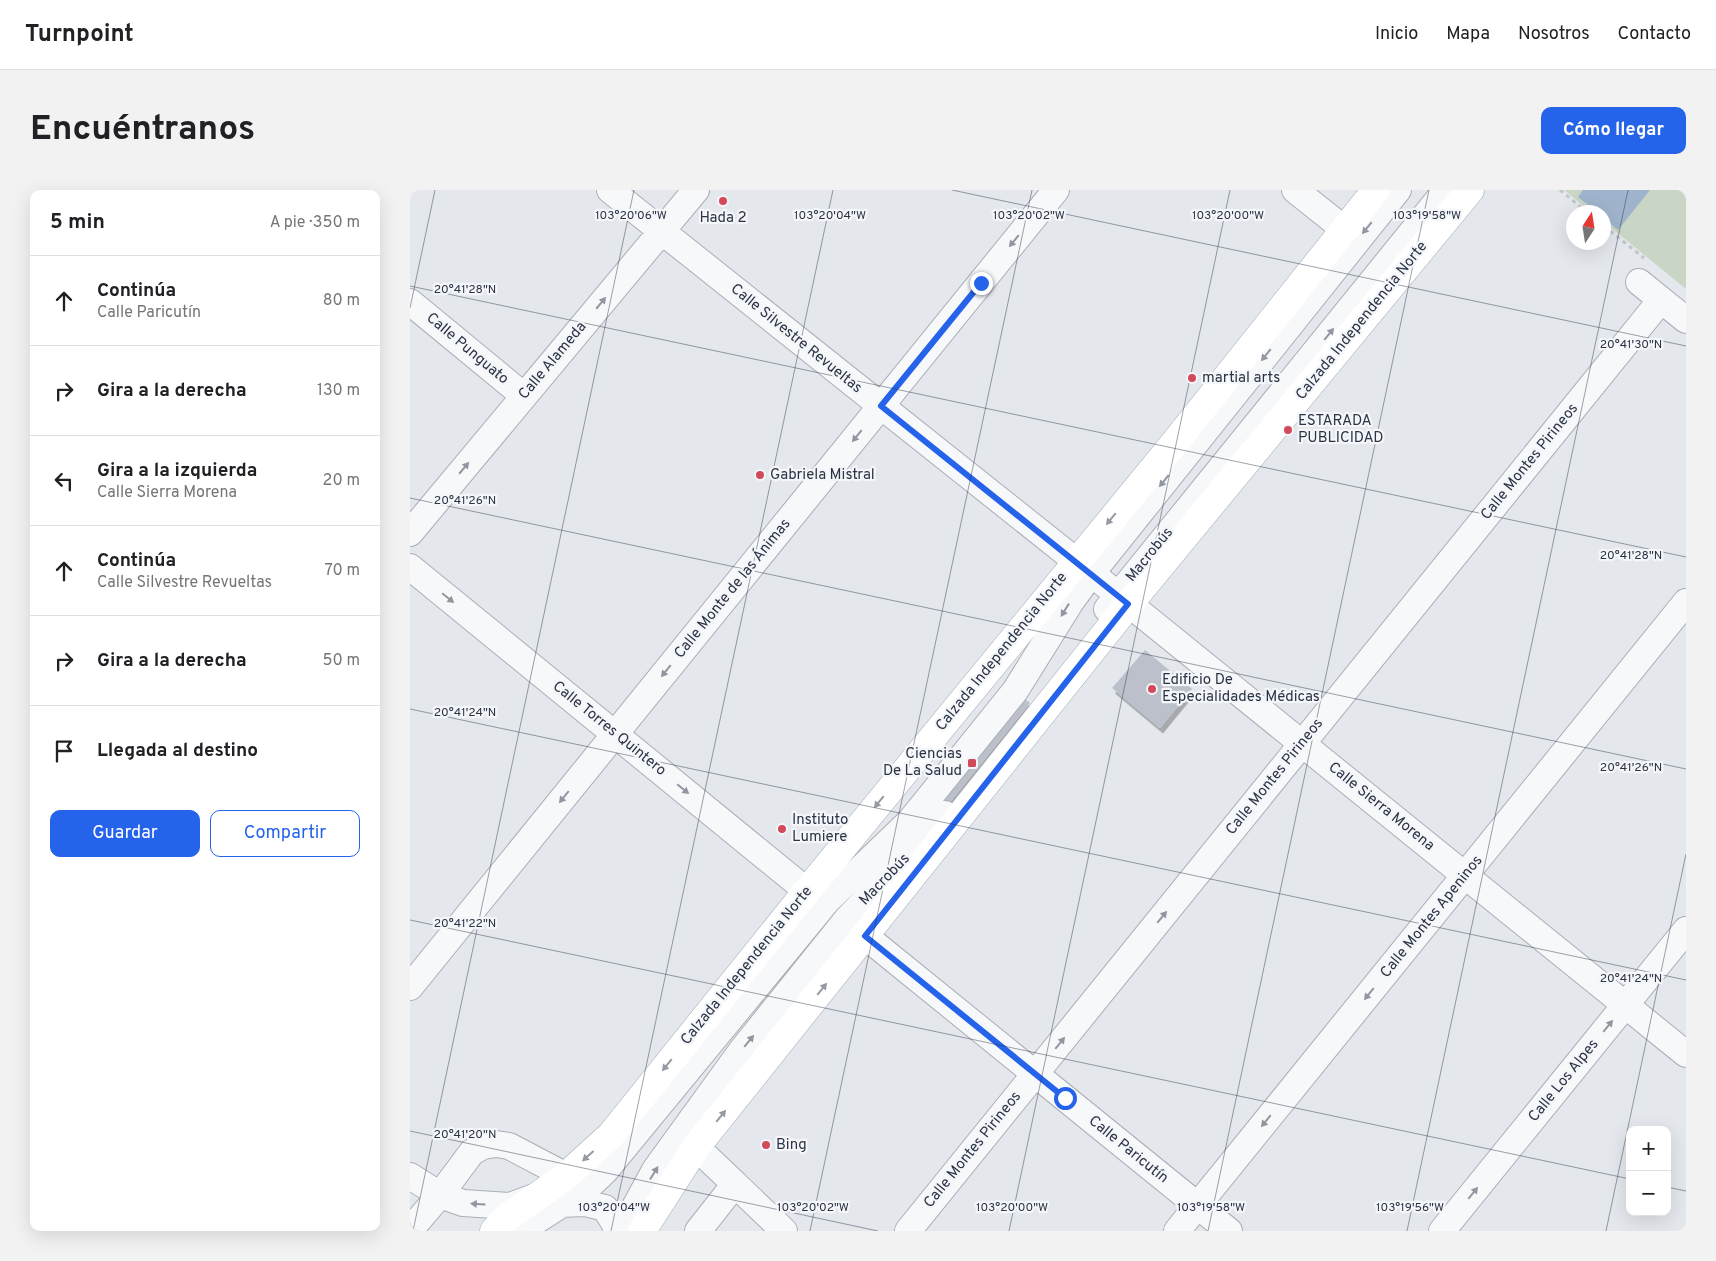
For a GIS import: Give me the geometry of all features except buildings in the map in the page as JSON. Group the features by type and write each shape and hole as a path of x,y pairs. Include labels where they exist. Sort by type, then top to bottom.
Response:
{"main road":[{"name":"Calzada Independencia Norte","path":"494,1231 505,1219 552,1199 566,1176 611,1135 807,891 1084,567 1376,190"},
{"name":"Calzada Independencia Norte","path":"642,1231 696,1147 865,936 1123,600 1470,190"}],"street":[{"name":"Calle Silvestre Revueltas","path":"610,190 1084,567"},
{"name":"Calle Alameda","path":"410,533 696,190"},
{"name":"Calle Monte de las Ánimas","path":"410,987 1056,190"},
{"path":"1295,190 1344,229"},
{"name":"Macrobús","path":"520,1231 552,1199 588,1188 606,1171 827,901 911,820 1015,691 1070,603 1084,567 1398,190"},
{"name":"Macrobús","path":"622,1231 655,1170 742,1050 848,918 924,839 1051,683 1123,600 1446,190"},
{"path":"1639,282 1686,320"},
{"name":"Calle Montes Pirineos","path":"908,1231 1661,300"},
{"name":"Calle Punguato","path":"410,302 524,396"},
{"name":"Calle Torres Quintero","path":"410,567 807,891"},
{"name":"Calle Sierra Morena","path":"1084,567 1686,1054"},
{"name":"Calle Montes Apeninos","path":"1177,1231 1686,602"},
{"name":"Calle Los Alpes","path":"1442,1231 1686,930"},
{"name":"Calle Paricutín","path":"865,936 1229,1231"},
{"path":"410,1230 440,1195 472,1152 483,1146 496,1144 509,1146 566,1176"},
{"path":"696,1147 784,1231"},
{"path":"410,1176 440,1195 463,1203 510,1206 552,1199"},
{"path":"698,1231 735,1184"},
{"name":"Macrobús","path":"552,1199 585,1202 605,1208 615,1224 616,1231"}],"path":[{"path":"1560,190 1578,205"}],"green space":[{"path":"1564,190 1686,190 1686,289 1611,228 1611,205 1582,205"}],"water":[{"path":"1583,190 1650,190 1618,230 1611,224 1611,205 1588,205 1578,197"}],"place":[{"name":"Hada 2","path":"723,201"},
{"name":"martial arts","path":"1192,378"},
{"name":"ESTARADA PUBLICIDAD","path":"1288,430"},
{"name":"Gabriela Mistral","path":"760,475"},
{"name":"Edificio De Especialidades Médicas","path":"1152,689"},
{"name":"Ciencias De La Salud","path":"972,763"},
{"name":"Instituto Lumiere","path":"782,829"},
{"name":"Bing","path":"766,1145"}],"route":[{"path":"981,283 881,406 1128,604 865,936 1065,1098"}]}
